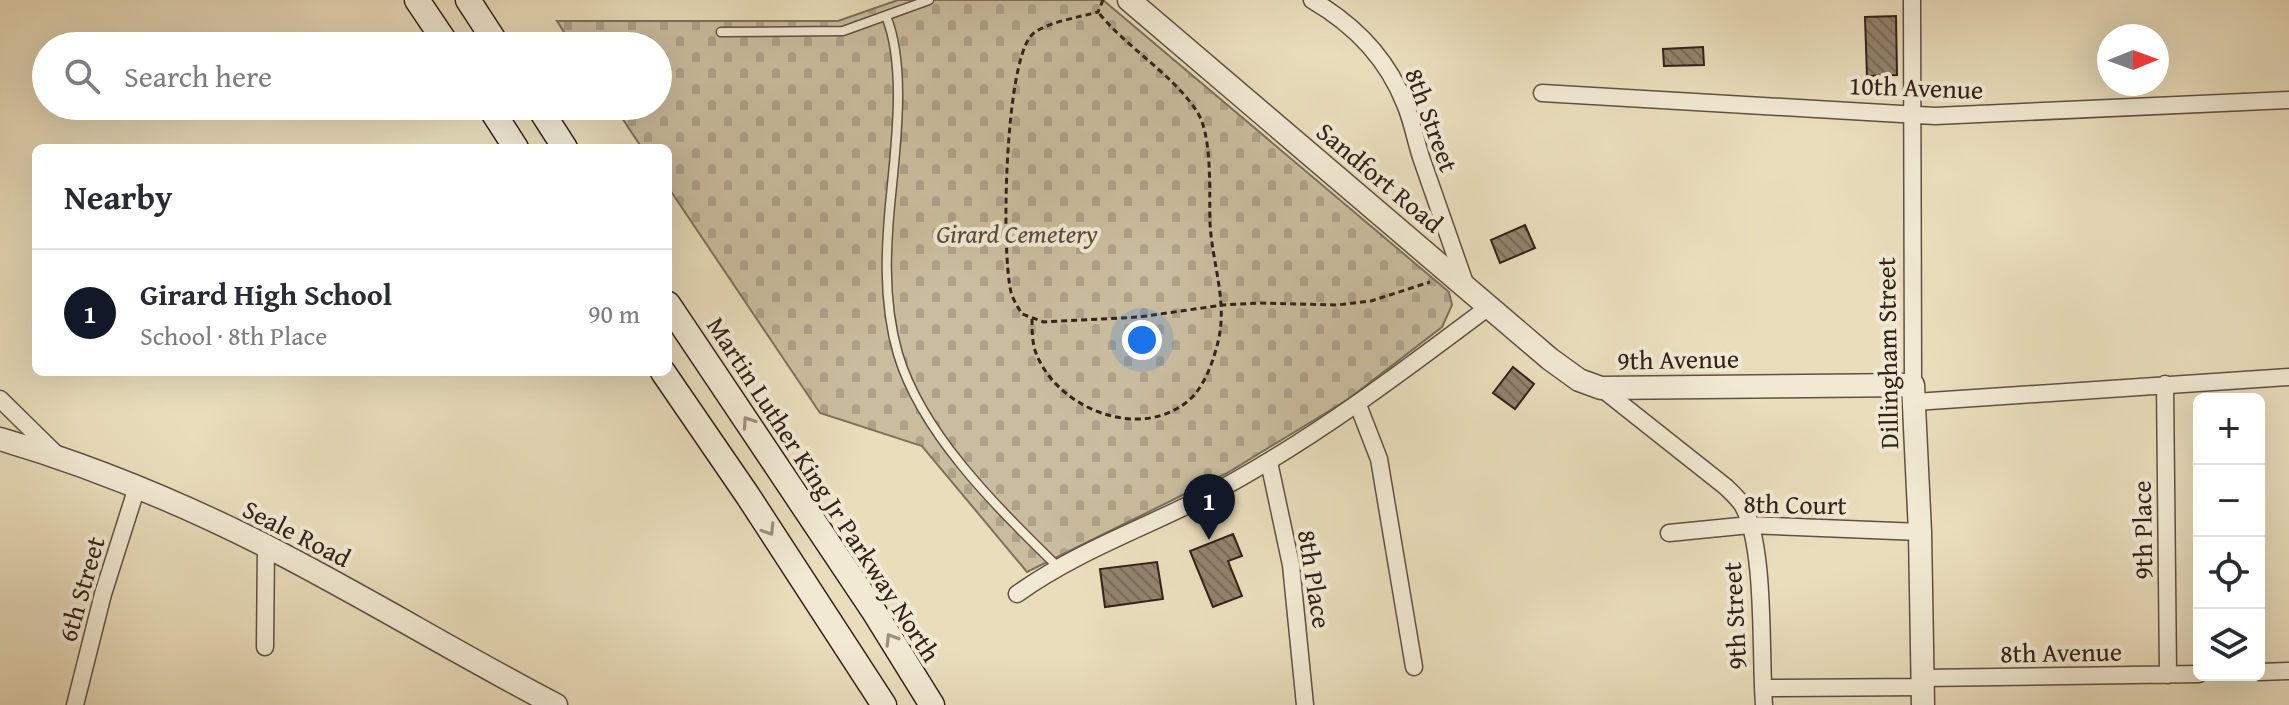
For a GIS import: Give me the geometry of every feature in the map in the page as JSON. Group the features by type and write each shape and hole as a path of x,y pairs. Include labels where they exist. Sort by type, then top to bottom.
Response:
{"main road":[{"path":"417,0 439,32"},
{"path":"468,0 489,32"},
{"path":"498,120 513,144"},
{"path":"547,120 562,144"},
{"name":"Martin Luther King Jr Parkway North","path":"672,310 873,610 932,705"},
{"path":"666,376 884,705"}],"street":[{"name":"Sandfort Road","path":"1129,0 1550,359 1579,380 1601,388"},
{"name":"8th Street","path":"1312,0 1336,14 1365,40 1389,70 1406,106 1459,280"},
{"name":"Dillingham Street","path":"1912,0 1914,393 1923,690"},
{"name":"10th Avenue","path":"1542,93 1935,116 2289,100"},
{"path":"1017,594 1058,567 1178,510 1269,462 1358,405 1490,306"},
{"name":"9th Avenue","path":"1601,388 1914,393 2289,377"},
{"name":"9th Place","path":"2165,384 2168,675"},
{"name":"9th Avenue","path":"1601,388 1726,487 1742,504 1750,525"},
{"path":"0,399 59,457"},
{"path":"1358,405 1379,459 1414,667"},
{"name":"Seale Road","path":"0,439 59,457 137,487 266,546 556,705"},
{"name":"8th Place","path":"1269,462 1291,565 1305,705"},
{"name":"6th Street","path":"75,705 103,594 137,487"},
{"name":"8th Court","path":"1669,533 1750,525 1920,532"},
{"name":"9th Street","path":"1750,525 1758,583 1763,697"},
{"path":"265,647 266,546"},
{"path":"2265,672 2289,671"},
{"name":"8th Avenue","path":"1763,697 2193,674"}],"lane":[{"path":"721,32 843,31 929,0"},
{"path":"886,16 895,36 897,85 896,142 886,258 898,355 917,398 955,456 1058,567"}],"path":[{"path":"1098,12 1103,0"},
{"path":"1032,318 1032,338 1037,357 1046,373 1062,390 1080,403 1108,416 1137,420 1160,416 1189,401 1205,379 1218,341 1223,305 1211,243 1207,130 1196,110 1098,12"},
{"path":"1098,12 1040,28 1029,37 1020,62 1010,112 1007,254 1011,294 1022,314 1044,322 1139,317 1223,305 1337,305 1371,301 1459,280"}],"green space":[{"name":"Girard Cemetery","path":"898,0 1103,0 1449,292 1452,305 1442,327 1347,400 1227,473 1027,572 922,446 820,413 672,193 672,144 639,144 623,120 672,120 672,32 564,32 557,21 838,21"}],"building":[{"path":"1896,16 1897,75 1867,76 1865,17"},
{"path":"1703,47 1704,65 1664,66 1663,49"},
{"path":"1525,225 1535,248 1500,263 1491,240"},
{"path":"1513,367 1534,384 1515,409 1493,393"},
{"path":"1233,534 1242,556 1228,561 1242,596 1213,607 1190,551"},
{"path":"1157,562 1163,599 1105,607 1100,569"}],"place":[{"name":"Girard High School","path":"1209,540"}]}
